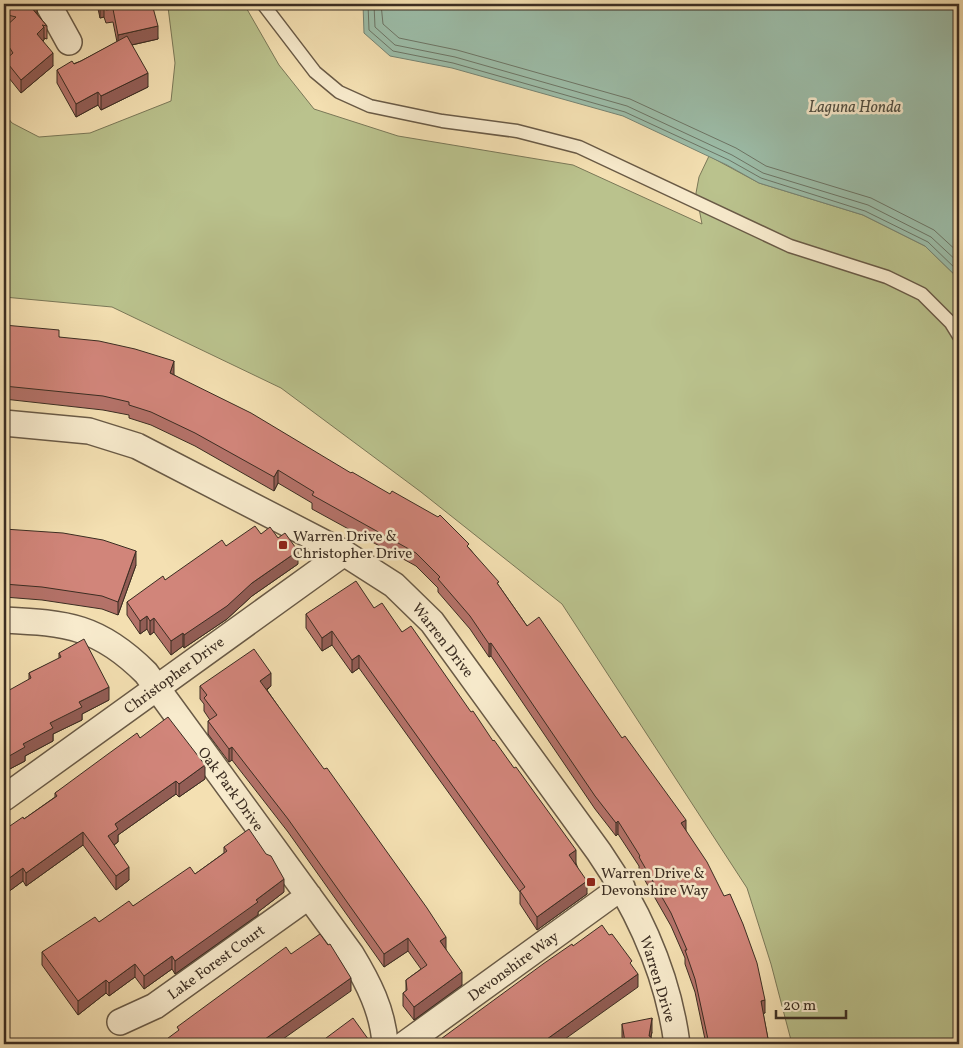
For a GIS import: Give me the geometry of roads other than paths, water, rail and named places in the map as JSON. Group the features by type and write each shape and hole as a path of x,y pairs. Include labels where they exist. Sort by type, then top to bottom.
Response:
{"street":[{"path":"48,4 69,42"},
{"name":"Warren Drive","path":"4,423 89,431 137,446 344,552 394,585 432,622 599,852 622,887 656,962 671,1012 677,1044"},
{"name":"Christopher Drive","path":"4,798 344,552"},
{"name":"Oak Park Drive","path":"4,620 52,623 88,631 120,649 146,673 351,954 368,983 381,1017 385,1044"},
{"name":"Devonshire Way","path":"405,1044 622,887"},
{"name":"Lake Forest Court","path":"120,1022 155,1006 309,896"}],"lane":[{"path":"263,4 315,72 340,92 370,106 442,121 518,131 579,147 790,246 887,277 922,294 951,323 959,336"}],"water":[{"name":"Laguna Honda","path":"363,4 959,4 959,279 925,246 863,215 759,183 727,165 623,116 452,68 390,56 364,33"}],"place":[{"name":"Warren Drive & Christopher Drive","path":"283,545"},
{"name":"Warren Drive & Devonshire Way","path":"591,882"}]}
